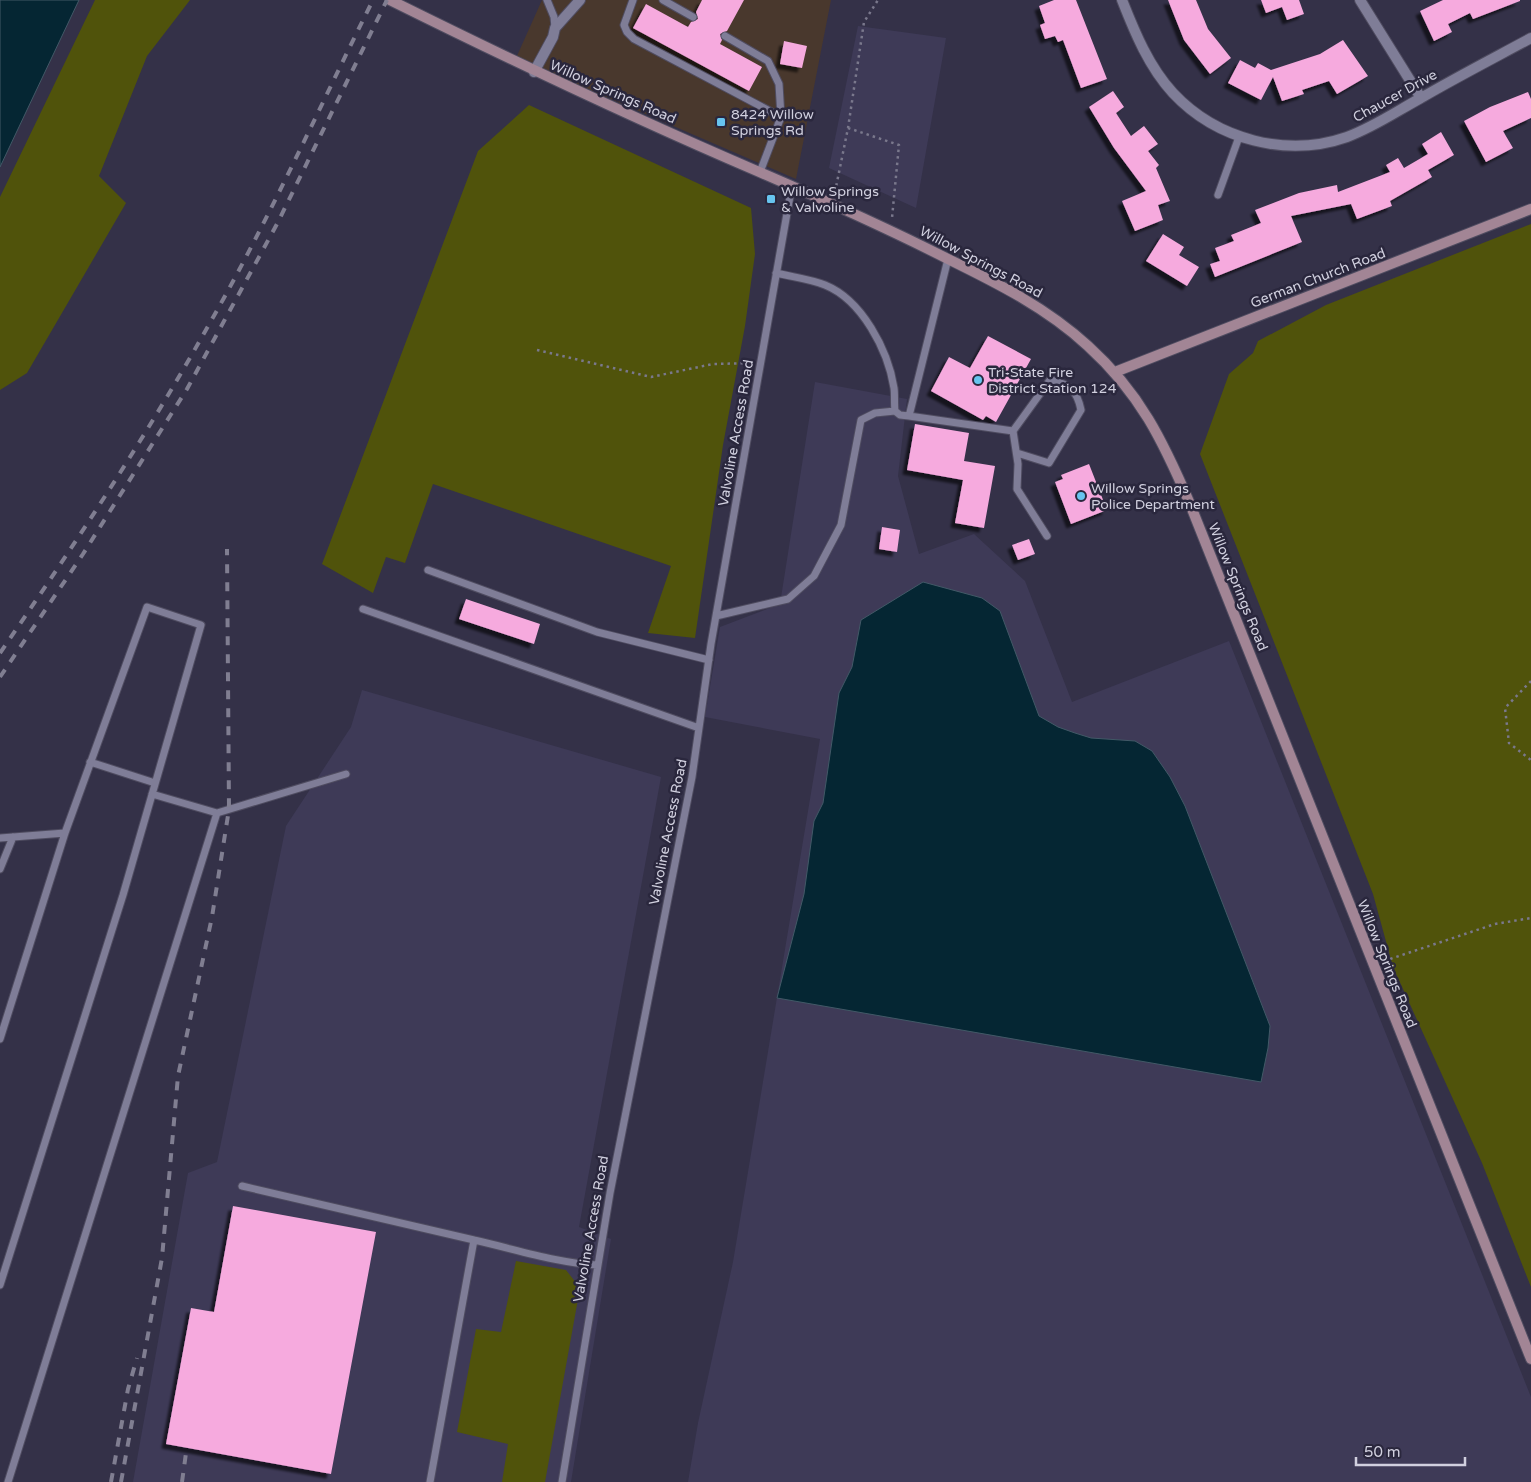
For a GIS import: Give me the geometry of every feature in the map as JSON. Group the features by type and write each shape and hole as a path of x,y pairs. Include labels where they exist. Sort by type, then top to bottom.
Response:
{"main road":[{"name":"Willow Springs Road","path":"390,0 534,72 890,229 1044,311 1088,346 1115,372 1150,418 1171,460 1531,1359"},
{"name":"German Church Road","path":"1115,372 1531,209"}],"street":[{"path":"534,72 553,38 555,28 580,0"},
{"name":"Chaucer Drive","path":"1122,0 1147,56 1174,94 1222,129 1239,137 1268,144 1321,143 1366,129 1531,38"},
{"path":"1360,0 1421,98"}],"lane":[{"path":"548,0 555,28"},
{"path":"634,0 624,25 627,32 634,39 781,117"},
{"path":"662,0 693,17"},
{"path":"725,36 768,61 779,84 781,117 760,172"},
{"path":"1218,195 1239,137"},
{"name":"Valvoline Access Road","path":"562,1482 598,1265 692,777 716,616 792,185"},
{"path":"909,416 948,259"},
{"path":"776,273 826,285 857,308 871,326 880,345 894,388 895,411"},
{"path":"1017,453 1049,463 1081,410 1078,397 1066,384 1050,380 1014,431 1017,453 1017,489 1047,536"},
{"path":"716,616 788,599 814,576 841,525 861,420 875,413 895,411 900,415 1014,431"},
{"path":"428,570 597,632 709,660"},
{"path":"0,1039 65,833 147,607 201,625 123,895 0,1285"},
{"path":"362,609 699,728"},
{"path":"90,762 155,783"},
{"path":"152,794 218,812 346,774"},
{"path":"8,1482 218,812"},
{"path":"0,838 65,833"},
{"path":"0,869 13,837"},
{"path":"242,1186 522,1250 569,1264 598,1265"},
{"path":"430,1482 474,1240"}],"path":[{"path":"834,204 836,178 848,128 864,22 878,0"},
{"path":"848,128 899,145 890,229"},
{"path":"537,350 651,376 713,364 761,362"},
{"path":"1531,681 1504,708 1509,743 1531,760"},
{"path":"1372,965 1495,924 1531,918"}],"shaded area":[{"path":"95,0 190,0 147,56 99,176 126,203 27,373 0,390 0,197"},
{"path":"542,0 831,0 796,179 516,58"},
{"path":"858,26 946,38 916,208 829,168"},
{"path":"529,105 751,208 755,254 745,326 723,445 695,638 648,633 671,566 433,484 405,563 386,557 373,593 322,564 478,151"},
{"path":"1531,224 1531,1287 1482,1163 1393,967 1373,894 1200,454 1229,374 1253,353 1258,341 1326,305"},
{"path":"815,382 907,399 898,476 919,554 974,534 1025,581 1072,702 1229,641 1531,1397 1531,1482 688,1482 698,1423 733,1262 820,739 705,717 720,627 780,604"},
{"path":"362,690 661,777 579,1227 611,1239 571,1482 133,1482 188,1173 217,1162 286,826 351,727"},
{"path":"516,1261 566,1270 580,1288 545,1482 502,1482 508,1444 457,1432 476,1329 501,1332"}],"water":[{"path":"0,0 79,0 0,167"},
{"path":"923,582 982,598 1000,611 1039,716 1058,727 1091,738 1135,741 1152,751 1170,777 1185,806 1270,1026 1268,1048 1261,1082 777,998 804,894 814,821 823,803 839,693 852,667 861,620"}],"building":[{"path":"702,0 744,0 727,31 720,34 722,40 720,44 762,67 749,91 633,28 646,4 688,27 691,22 698,19 696,12"},
{"path":"1054,0 1076,0 1107,79 1081,88 1063,40 1058,42 1055,36 1045,39 1040,25 1045,23 1039,6"},
{"path":"1168,0 1196,0 1208,29 1231,58 1210,74 1184,40"},
{"path":"1261,0 1299,0 1304,14 1287,20 1282,7 1266,13"},
{"path":"1443,0 1520,1 1473,19 1470,13 1448,24 1452,32 1434,41 1420,11"},
{"path":"1343,40 1368,76 1337,94 1329,81 1302,90 1304,94 1282,101 1273,77 1261,100 1228,83 1240,60 1255,68 1258,63 1271,70 1320,54"},
{"path":"784,41 807,46 802,68 780,64"},
{"path":"1113,91 1124,107 1116,113 1131,136 1144,126 1158,144 1148,151 1159,165 1156,168 1170,201 1158,205 1163,220 1135,231 1122,201 1146,191 1114,148 1089,107"},
{"path":"1528,92 1531,99 1531,118 1503,131 1513,148 1486,162 1464,121 1490,107"},
{"path":"1441,132 1454,155 1428,170 1432,177 1390,201 1392,206 1357,219 1351,204 1291,216 1302,242 1215,277 1210,264 1220,261 1215,248 1234,241 1231,235 1261,223 1255,210 1299,193 1337,185 1338,192 1390,172 1386,165 1398,158 1404,168 1428,154 1422,144"},
{"path":"1163,234 1184,247 1179,255 1199,267 1187,286 1146,261"},
{"name":"Tri-State Fire District Station 124","path":"988,336 1031,359 996,422 986,416 983,420 931,391 949,357 970,368"},
{"path":"915,424 969,433 964,461 995,466 984,528 955,523 963,480 907,470"},
{"name":"Willow Springs Police Department","path":"1089,464 1107,510 1071,524 1055,482 1063,479 1061,475"},
{"path":"882,527 900,530 897,552 879,549"},
{"path":"1029,539 1035,554 1018,560 1012,545"},
{"path":"466,599 540,624 534,644 459,619"},
{"path":"233,1206 376,1232 331,1474 166,1444 191,1308 214,1312"}],"railway":[{"path":"0,653 107,493 207,328 272,207 373,0"},
{"path":"0,677 83,554 187,389 277,224 387,0"},
{"path":"121,1482 162,1258 178,1076 212,917 229,809 227,549"},
{"path":"111,1482 128,1389 137,1358"},
{"path":"182,1482 186,1453"}],"place":[{"name":"8424 Willow Springs Rd","path":"721,122"},
{"name":"Willow Springs & Valvoline","path":"771,199"},
{"name":"Tri-State Fire District Station 124","path":"978,380"},
{"name":"Willow Springs Police Department","path":"1081,496"}]}
